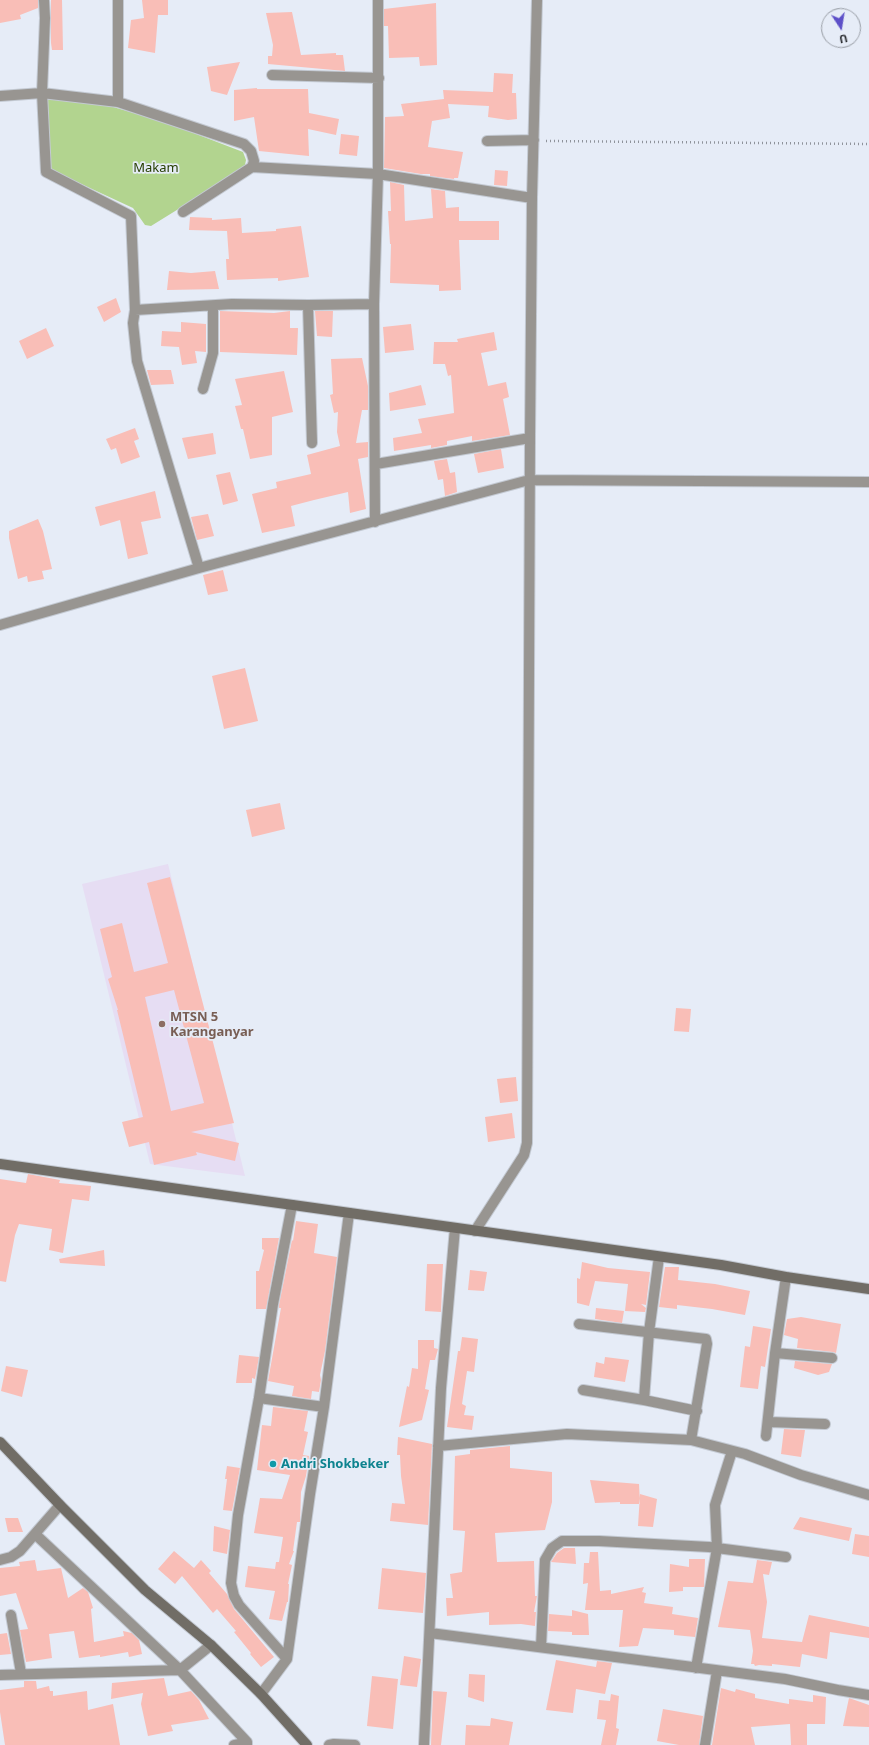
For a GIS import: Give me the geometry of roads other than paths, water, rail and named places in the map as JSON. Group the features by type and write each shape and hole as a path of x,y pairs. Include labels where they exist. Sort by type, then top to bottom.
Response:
{"main road":[{"path":"0,1164 721,1265 786,1277 869,1289"},
{"path":"0,1442 57,1508 145,1590 211,1645 260,1694 307,1745"}],"street":[{"path":"44,0 45,18 42,93 46,172 131,216 135,310 133,323 137,361 198,568"},
{"path":"118,0 118,102"},
{"path":"375,522 376,464 374,304 378,174 378,0"},
{"path":"475,1231 524,1156 527,1143 529,480 532,198 537,0"},
{"path":"272,75 379,78"},
{"path":"0,96 42,93 118,102 244,144 251,152 254,161 252,167"},
{"path":"487,141 534,140"},
{"path":"183,212 252,167 378,174 532,198"},
{"path":"135,310 232,304 374,304"},
{"path":"308,305 312,443"},
{"path":"203,390 213,352 213,306"},
{"path":"376,464 530,438"},
{"path":"0,624 198,568 529,480 869,482"},
{"path":"287,1659 239,1605 234,1596 231,1583 238,1515 259,1398 273,1304 292,1205"},
{"path":"260,1694 287,1659 310,1494 324,1407 349,1213"},
{"path":"424,1745 441,1388 455,1228"},
{"path":"644,1400 649,1332 659,1257"},
{"path":"766,1436 769,1422 774,1353 786,1277"},
{"path":"579,1324 707,1340 708,1344 691,1440"},
{"path":"774,1353 832,1358"},
{"path":"583,1390 644,1400 697,1411"},
{"path":"259,1398 324,1407"},
{"path":"769,1422 826,1424"},
{"path":"438,1446 567,1434 691,1440 745,1454 801,1475 869,1495"},
{"path":"696,1668 717,1548 715,1505 732,1451"},
{"path":"0,1560 15,1555 57,1508"},
{"path":"35,1534 183,1668 247,1744"},
{"path":"541,1647 545,1560 554,1545 562,1541 574,1540 717,1548 786,1557"},
{"path":"11,1616 21,1674"},
{"path":"430,1633 785,1679 869,1695"},
{"path":"0,1675 183,1668 211,1645"},
{"path":"705,1745 717,1670"},
{"path":"234,1745 247,1744"},
{"path":"329,1745 355,1745"}],"place":[{"name":"MTSN 5 Karanganyar","path":"162,1024"},
{"name":"Andri Shokbeker","path":"273,1464"}],"park label":[{"name":"Makam","path":"156,168"}]}
